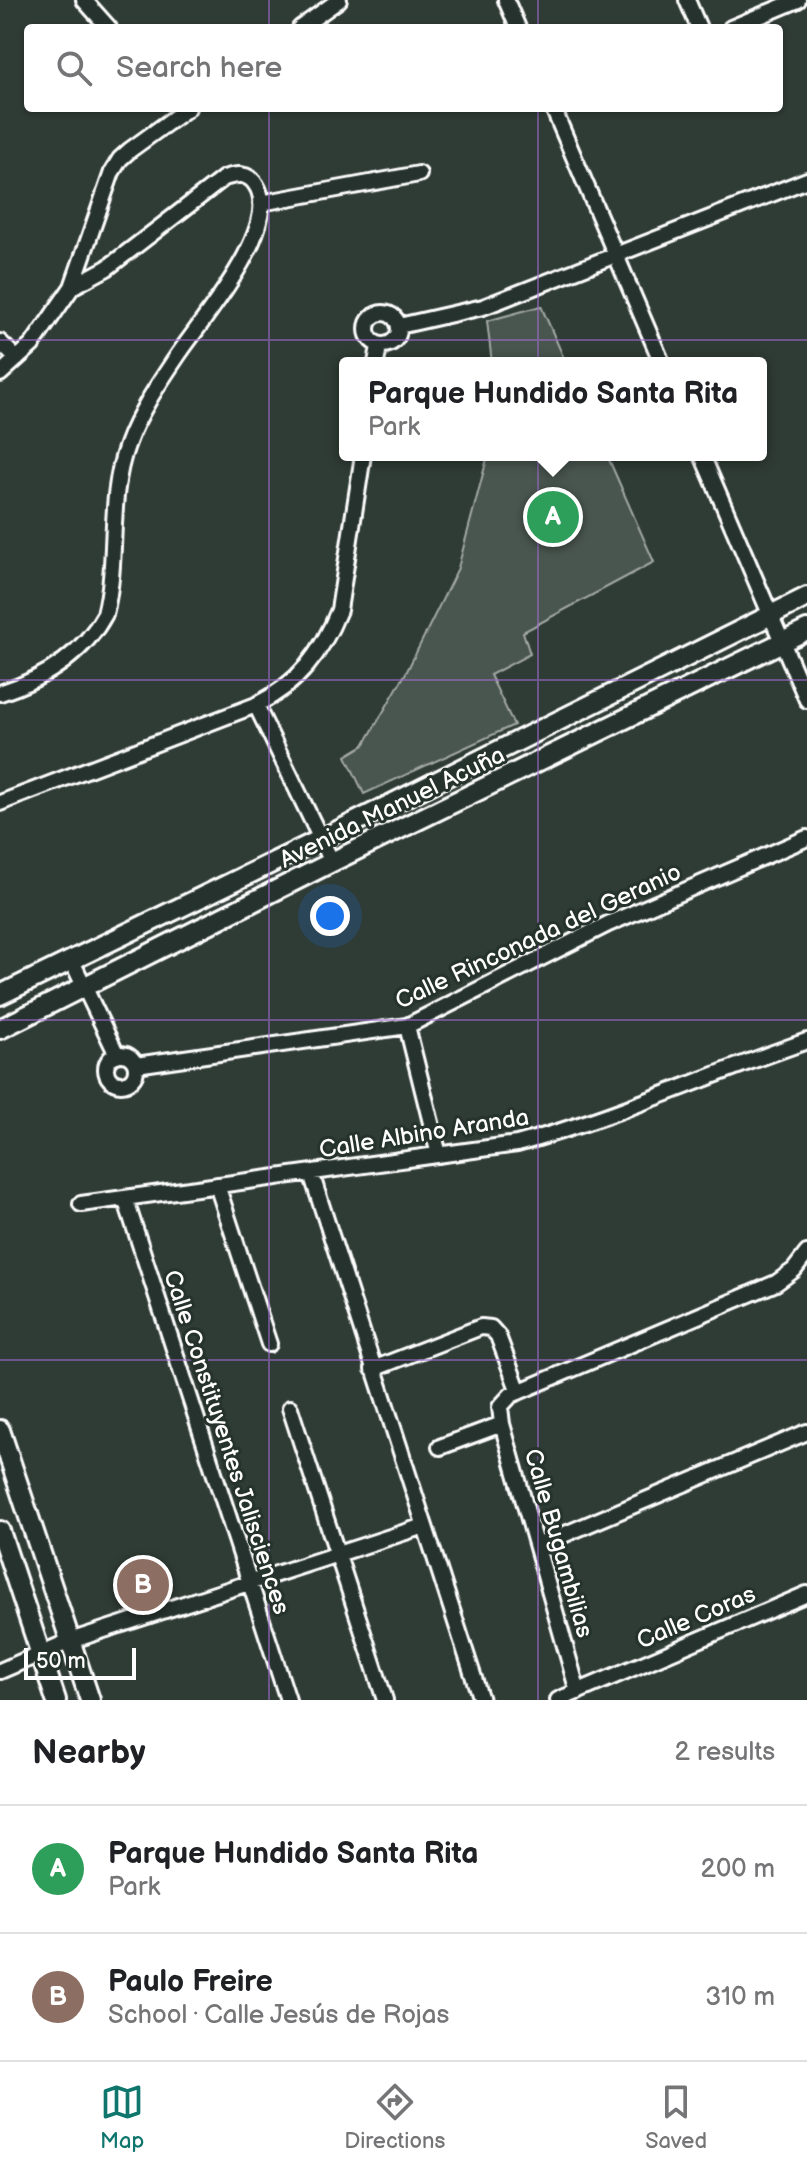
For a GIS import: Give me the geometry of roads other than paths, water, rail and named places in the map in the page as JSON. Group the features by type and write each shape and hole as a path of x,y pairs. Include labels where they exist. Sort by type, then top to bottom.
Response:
{"street":[{"path":"84,0 105,24"},
{"path":"306,24 339,0"},
{"path":"506,0 516,24"},
{"path":"687,0 697,24"},
{"path":"741,24 798,0"},
{"path":"0,374 32,345 72,287 112,172 120,159 182,112"},
{"path":"555,112 659,357"},
{"path":"261,203 419,174"},
{"path":"0,693 30,683 59,666 98,628 105,614 118,478 127,445 177,356 237,273 251,244 261,203 257,187 249,177 224,178 107,268 72,287"},
{"path":"399,326 483,307 807,180"},
{"path":"385,313 394,317 399,326 398,337 390,345 379,346 370,341 366,332 368,322 375,315 385,313"},
{"path":"0,342 17,359"},
{"path":"377,357 379,346"},
{"path":"0,803 256,705 276,695 313,661 339,610 362,461"},
{"path":"705,461 807,700"},
{"name":"Avenida Manuel Acuña","path":"3,993 807,597"},
{"name":"Avenida Manuel Acuña","path":"0,1029 332,862 807,630"},
{"path":"256,705 332,862"},
{"name":"Calle Rinconada del Geranio","path":"136,1065 407,1026 608,924 807,838"},
{"path":"72,961 117,1055"},
{"path":"407,1026 439,1155"},
{"name":"Calle Albino Aranda","path":"81,1204 517,1144 571,1129 807,1041"},
{"path":"117,1055 129,1056 136,1065 136,1073 126,1084 111,1080 107,1073 107,1066 117,1055"},
{"path":"311,1173 481,1700"},
{"path":"217,1185 269,1344"},
{"name":"Calle Constituyentes Jalisciences","path":"125,1198 288,1700"},
{"path":"373,1369 481,1327 491,1328 498,1336 519,1392 776,1283 794,1270 807,1253"},
{"name":"Calle Bugambilias","path":"519,1392 503,1401 500,1407 502,1424 578,1692"},
{"path":"290,1408 385,1700"},
{"path":"440,1447 502,1424"},
{"path":"0,1430 90,1700"},
{"path":"537,1546 807,1432"},
{"path":"0,1671 70,1641 424,1526"},
{"path":"0,1531 56,1700"},
{"name":"Calle Coras","path":"558,1700 807,1594"}],"place":[{"name":"Parque Hundido Santa Rita","path":"553,517"},
{"name":"Paulo Freire","path":"143,1585"}]}
